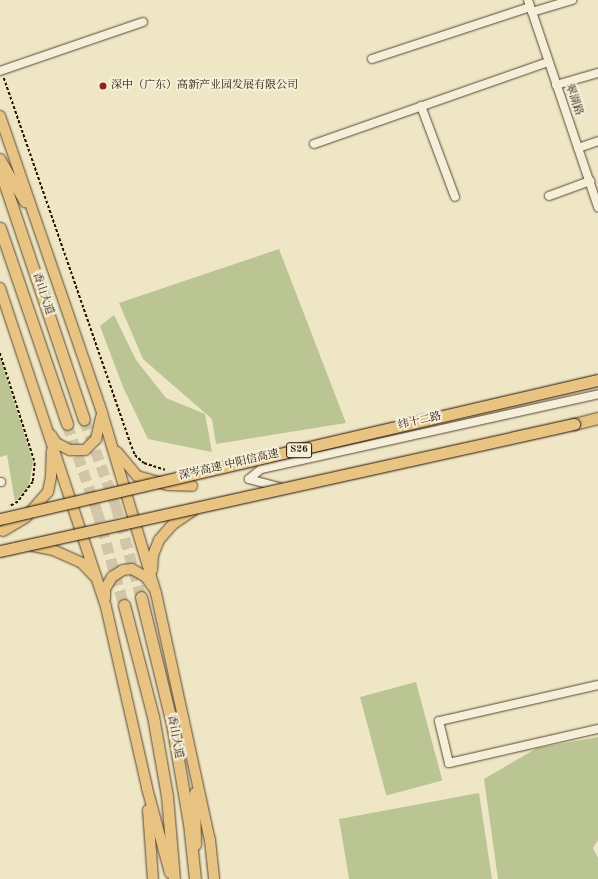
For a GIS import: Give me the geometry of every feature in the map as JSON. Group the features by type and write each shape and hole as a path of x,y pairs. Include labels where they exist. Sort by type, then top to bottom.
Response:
{"highway":[{"name":"香山大道","path":"0,170 84,419"},
{"name":"香山大道","path":"0,228 67,424"},
{"name":"深岑高速 中阳信高速","path":"0,519 598,380"},
{"path":"0,551 598,419"},
{"name":"香山大道","path":"141,596 172,724 189,823 195,879"},
{"name":"香山大道","path":"124,605 153,716 167,796 173,879"}],"main road":[{"path":"0,116 102,412 152,578 210,840 214,879"},
{"path":"0,160 36,219"},
{"path":"0,288 3,306 52,441 106,607 147,788 173,879"},
{"path":"48,430 56,443 70,450 85,450 96,439 102,412"},
{"path":"3,531 26,517 48,492 51,476 52,441"},
{"path":"111,443 137,476 168,485 192,486"},
{"path":"152,578 153,555 159,540 173,524 186,514 209,503"},
{"path":"33,546 53,550 82,563 97,579"},
{"path":"106,607 105,589 112,577 123,570 132,570 146,577 156,593"},
{"path":"195,772 195,879"},
{"path":"147,788 153,879"}],"street":[{"path":"372,59 530,6 572,0"},
{"name":"翠湖路","path":"530,6 598,207"},
{"path":"0,70 143,22"},
{"path":"314,144 548,62"},
{"path":"556,85 598,73"},
{"path":"421,106 455,197"},
{"path":"578,148 598,141"},
{"path":"549,196 590,181"},
{"path":"595,395 598,390"},
{"name":"纬十二路","path":"595,395 261,469 250,479 276,488 598,414"},
{"path":"598,686 439,721 449,763 598,729"}],"path":[{"path":"0,70 130,442 136,455 144,463 158,470 169,471"},
{"path":"0,354 35,463 34,482 26,494 18,502 7,507"}],"green space":[{"path":"279,249 346,423 216,444 212,419 143,359 119,303"},
{"path":"114,315 136,360 166,398 205,414 212,452 148,439 123,387 100,326"},
{"path":"0,357 33,462 29,485 15,502 7,455 0,457"},
{"path":"416,682 442,781 386,796 360,697"},
{"path":"598,737 598,840 593,848 598,858 598,879 498,879 484,779 537,748"},
{"path":"479,793 492,879 349,879 339,819"}],"tunnel":[{"path":"84,419 116,506 141,597"},
{"path":"67,424 97,511 124,605"}],"place":[{"name":"深中（广东）高新产业园发展有限公司","path":"103,86"}]}
